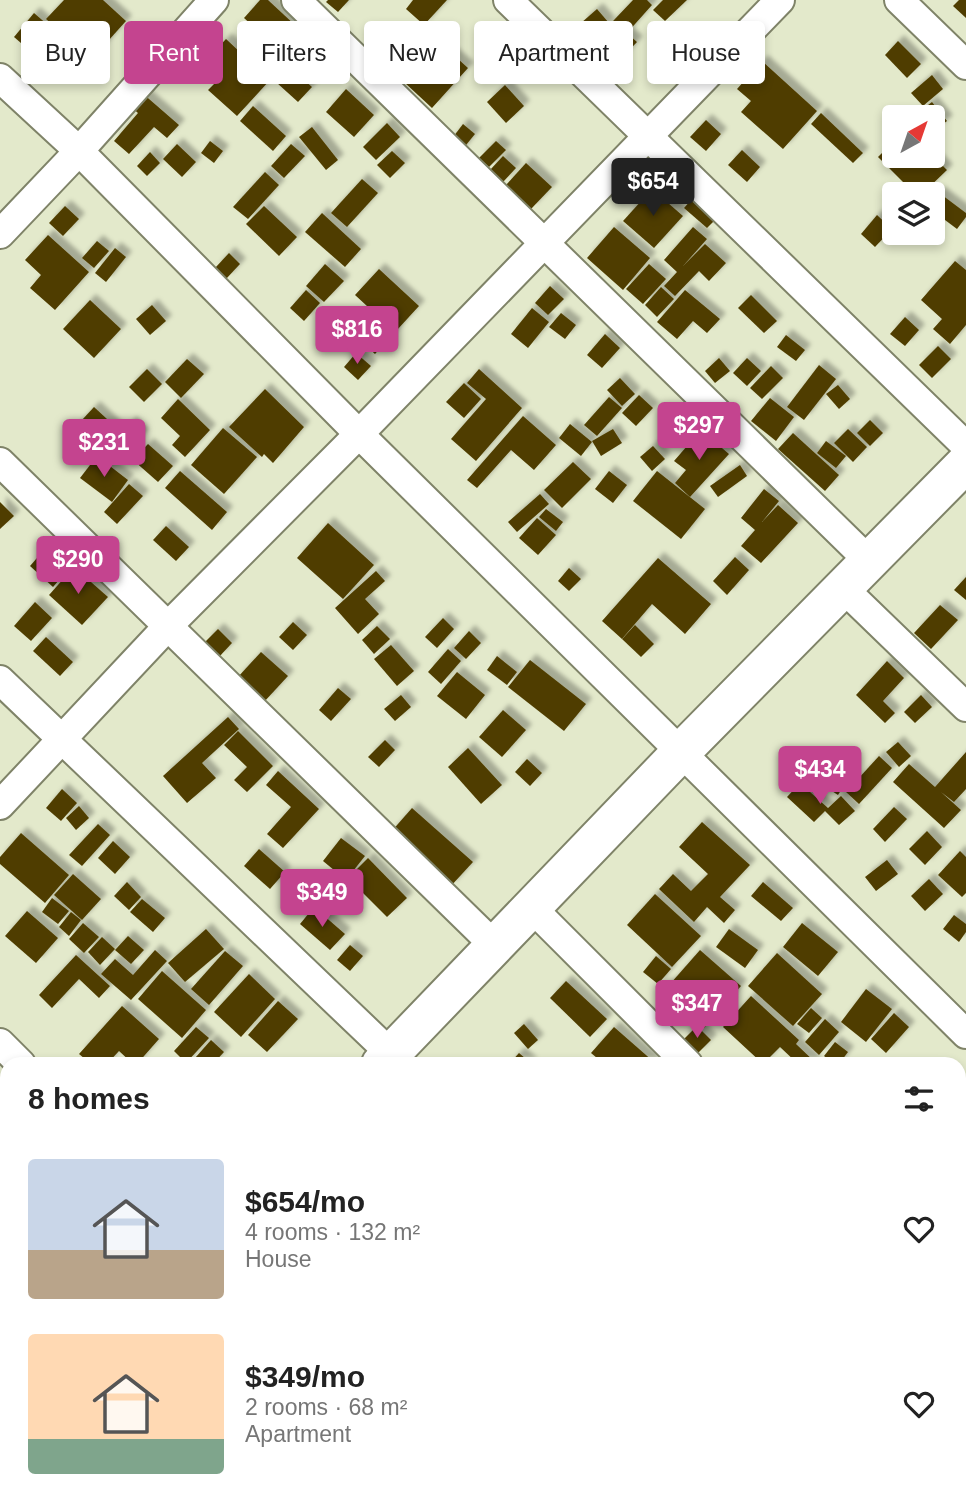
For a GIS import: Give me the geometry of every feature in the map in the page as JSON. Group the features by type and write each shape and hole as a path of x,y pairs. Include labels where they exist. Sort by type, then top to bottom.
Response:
{"street":[{"path":"0,234 215,0"},
{"path":"296,0 869,561"},
{"path":"508,0 966,446"},
{"path":"0,805 168,626 359,435 780,0"},
{"path":"899,0 966,65"},
{"path":"0,78 79,151 359,435 966,1034"},
{"path":"0,462 494,945"},
{"path":"388,1057 682,751 966,463"},
{"path":"843,588 966,707"},
{"path":"0,680 384,1057"},
{"path":"531,907 681,1057"},
{"path":"0,1043 14,1057"}],"building":[{"path":"64,0 103,0 126,21 110,39 110,21 46,19"},
{"path":"260,0 268,0 291,21 247,21 244,18"},
{"path":"349,0 338,12 326,2"},
{"path":"413,0 447,0 428,21 420,21 406,9"},
{"path":"633,0 647,0 652,5 633,26 633,21 613,21"},
{"path":"663,0 687,0 665,21 653,10"},
{"path":"959,0 966,0 966,18 953,6"},
{"path":"597,9 607,21 583,21"},
{"path":"34,13 43,21 27,21"},
{"path":"21,29 21,43 14,37"},
{"path":"226,39 237,49 237,84 266,84 237,116 208,90 214,84 223,84 223,42"},
{"path":"898,41 921,64 907,78 885,55"},
{"path":"460,61 468,68 460,77"},
{"path":"765,64 817,111 783,149 741,112 751,101 737,89 741,84 765,84"},
{"path":"932,75 943,89 924,105 911,93"},
{"path":"278,84 309,84 312,87 298,102"},
{"path":"406,84 454,84 432,108"},
{"path":"505,85 524,106 506,123 487,102"},
{"path":"346,89 374,115 354,137 326,112"},
{"path":"141,92 179,125 167,138 154,127 129,154 114,141 138,113 130,106"},
{"path":"253,106 286,136 273,151 240,121"},
{"path":"821,113 863,153 853,163 811,124"},
{"path":"706,120 721,134 706,151 690,137"},
{"path":"387,123 400,137 376,160 363,147"},
{"path":"463,124 475,134 458,155 447,145"},
{"path":"312,127 338,160 326,170 299,137"},
{"path":"210,141 223,151 214,163 201,153"},
{"path":"496,141 506,150 489,167 479,158"},
{"path":"177,144 196,162 182,177 163,159"},
{"path":"291,144 305,156 284,178 271,166"},
{"path":"742,150 760,167 747,182 728,165"},
{"path":"392,151 405,163 390,178 377,165"},
{"path":"150,152 160,163 147,176 137,166"},
{"path":"503,156 516,168 503,182 490,170"},
{"path":"526,163 552,187 531,209 506,185"},
{"path":"889,168 947,170 934,182 903,182"},
{"path":"265,172 279,185 248,219 233,207"},
{"path":"362,179 378,193 347,227 331,213"},
{"path":"652,189 683,216 654,248 623,221"},
{"path":"945,197 966,213 957,229 945,220"},
{"path":"691,200 714,221 707,228 684,208"},
{"path":"65,206 79,219 63,236 49,223"},
{"path":"264,206 297,237 279,256 246,224"},
{"path":"322,213 361,249 345,267 305,232"},
{"path":"877,215 882,220 882,240 875,247 861,234"},
{"path":"614,227 650,258 623,290 587,258"},
{"path":"693,227 707,239 683,266 705,244 726,263 709,281 699,271 675,296 664,286 677,272 664,260"},
{"path":"48,235 89,272 55,310 30,288 41,275 25,260"},
{"path":"97,241 109,251 94,268 82,258"},
{"path":"115,248 126,257 106,282 95,273"},
{"path":"229,253 240,264 226,279 215,268"},
{"path":"955,261 966,270 966,325 950,344 933,329 942,319 921,300"},
{"path":"325,264 344,281 324,302 306,286"},
{"path":"649,264 666,279 643,304 626,289"},
{"path":"379,269 419,306 375,354 360,340 380,318 355,295"},
{"path":"550,286 564,299 548,315 535,303"},
{"path":"661,287 674,299 657,317 645,305"},
{"path":"306,290 320,303 304,321 290,308"},
{"path":"685,290 720,319 707,333 693,321 677,339 657,322"},
{"path":"751,295 777,321 764,333 738,308"},
{"path":"90,300 121,329 94,358 63,329"},
{"path":"152,305 166,321 150,335 136,319"},
{"path":"532,308 549,322 528,348 511,334"},
{"path":"561,313 576,325 565,339 549,327"},
{"path":"905,317 919,330 905,346 890,334"},
{"path":"605,334 620,348 602,368 587,355"},
{"path":"786,335 805,350 796,361 777,347"},
{"path":"938,346 951,359 932,378 919,365"},
{"path":"356,353 371,366 358,380 344,367"},
{"path":"719,358 730,371 715,383 705,371"},
{"path":"747,358 761,371 747,386 733,373"},
{"path":"187,359 204,374 181,398 165,382"},
{"path":"819,365 836,379 804,420 787,407"},
{"path":"771,366 783,378 762,399 750,388"},
{"path":"147,369 162,384 144,402 129,387"},
{"path":"479,369 522,408 476,461 451,439 486,399 467,383"},
{"path":"620,378 635,394 622,406 607,390"},
{"path":"464,383 481,399 464,418 446,402"},
{"path":"838,385 850,399 839,409 826,394"},
{"path":"265,389 304,427 273,463 264,454 262,457 229,427"},
{"path":"639,395 653,408 636,426 622,413"},
{"path":"609,397 622,408 597,436 584,425"},
{"path":"770,398 794,417 776,441 751,421"},
{"path":"178,399 210,430 185,457 172,445 180,436 161,418"},
{"path":"94,407 119,430 94,457 69,434"},
{"path":"523,416 556,445 534,470 511,450 477,488 467,480"},
{"path":"870,420 883,433 870,446 857,433"},
{"path":"131,422 143,435 133,445 121,432"},
{"path":"570,424 592,442 581,456 559,438"},
{"path":"223,428 257,457 224,494 191,465"},
{"path":"613,429 622,443 601,456 592,441"},
{"path":"848,429 867,447 853,462 834,443"},
{"path":"701,430 729,454 690,497 675,483 686,470 674,461"},
{"path":"793,433 839,475 825,491 778,449"},
{"path":"826,441 846,456 836,468 817,453"},
{"path":"148,444 173,466 158,482 133,460"},
{"path":"653,446 665,459 652,471 640,457"},
{"path":"97,456 128,480 112,502 80,478"},
{"path":"573,462 591,479 562,508 544,490"},
{"path":"740,465 747,476 718,497 710,486"},
{"path":"180,471 227,512 212,530 165,488"},
{"path":"609,471 627,485 613,503 595,489"},
{"path":"657,471 705,509 681,539 633,501"},
{"path":"129,484 143,496 117,524 104,512"},
{"path":"764,489 779,501 762,522 778,505 798,523 761,563 741,546 755,530 741,518"},
{"path":"540,494 549,504 517,532 508,522"},
{"path":"0,502 14,516 0,529"},
{"path":"546,509 563,522 556,531 539,517"},
{"path":"537,518 556,535 538,555 519,538"},
{"path":"328,523 374,565 343,599 297,558"},
{"path":"166,526 189,547 176,561 153,540"},
{"path":"50,543 73,564 53,587 30,566"},
{"path":"735,557 749,570 727,595 713,581"},
{"path":"658,558 711,604 685,634 652,604 622,639 602,621"},
{"path":"74,567 108,597 82,625 49,595"},
{"path":"569,568 581,579 569,591 558,581"},
{"path":"376,571 385,581 365,599 379,614 358,634 335,608"},
{"path":"966,577 966,600 954,590"},
{"path":"35,602 52,618 31,641 14,626"},
{"path":"940,605 958,620 931,649 914,633"},
{"path":"443,618 454,629 437,648 425,637"},
{"path":"293,622 307,635 293,650 279,637"},
{"path":"635,625 654,644 641,657 622,639"},
{"path":"377,626 390,639 374,654 362,640"},
{"path":"218,629 232,643 219,657 205,642"},
{"path":"469,631 481,643 466,659 454,648"},
{"path":"46,637 73,662 60,676 33,651"},
{"path":"391,645 414,671 397,686 374,659"},
{"path":"448,649 461,661 441,684 428,672"},
{"path":"261,652 288,676 264,702 237,678"},
{"path":"497,656 517,672 507,685 487,670"},
{"path":"530,660 586,704 564,731 508,687"},
{"path":"887,661 904,678 883,701 895,713 885,723 856,695"},
{"path":"457,672 485,695 466,719 437,696"},
{"path":"338,688 351,699 331,721 319,710"},
{"path":"401,695 411,707 395,721 384,709"},
{"path":"921,695 932,707 915,723 904,712"},
{"path":"503,710 526,730 502,757 479,737"},
{"path":"228,717 239,729 202,763 216,778 187,803 163,776"},
{"path":"238,731 273,766 247,792 234,780 247,767 224,745"},
{"path":"385,740 395,750 379,767 368,757"},
{"path":"898,742 911,756 899,767 886,752"},
{"path":"468,748 502,785 481,804 448,767"},
{"path":"966,752 966,789 954,802 941,792 961,810 944,828 893,782 909,764 935,787"},
{"path":"879,756 892,768 859,804 846,792"},
{"path":"527,759 542,773 530,786 515,772"},
{"path":"827,769 846,782 838,795 818,782"},
{"path":"278,771 319,809 283,848 267,834 291,807 266,785"},
{"path":"800,783 828,808 841,796 855,811 839,825 825,811 814,822 787,797"},
{"path":"62,789 77,803 61,821 46,808"},
{"path":"79,806 89,818 76,830 66,818"},
{"path":"894,807 907,819 885,842 873,829"},
{"path":"412,808 473,862 450,887 390,833"},
{"path":"702,822 750,865 720,897 735,910 724,923 707,907 694,922 659,889 673,874 691,891 708,874 679,847"},
{"path":"98,824 110,835 82,866 69,855"},
{"path":"927,831 942,847 925,865 909,849"},
{"path":"21,833 69,875 45,903 0,864 0,857"},
{"path":"341,838 365,856 346,880 323,861"},
{"path":"113,841 130,857 115,874 98,858"},
{"path":"259,849 285,872 270,889 244,866"},
{"path":"960,851 966,857 966,893 962,897 938,875"},
{"path":"368,858 407,898 387,917 348,878"},
{"path":"887,860 898,874 876,891 865,877"},
{"path":"73,874 101,899 82,920 54,895"},
{"path":"929,879 943,894 925,911 911,896"},
{"path":"127,882 141,897 129,910 114,896"},
{"path":"763,882 793,908 781,921 751,896"},
{"path":"655,894 701,936 672,967 627,925"},
{"path":"52,898 69,911 58,924 42,912"},
{"path":"142,899 165,918 153,932 130,912"},
{"path":"314,907 345,934 330,950 300,924"},
{"path":"27,911 58,938 36,963 5,936"},
{"path":"71,912 81,920 69,936 59,927"},
{"path":"954,915 966,924 966,932 959,942 943,929"},
{"path":"83,923 99,937 84,953 69,939"},
{"path":"802,923 838,952 818,976 783,947"},
{"path":"206,929 224,949 185,982 168,963"},
{"path":"729,929 758,950 745,968 716,947"},
{"path":"128,936 144,950 131,964 115,950"},
{"path":"102,937 115,949 100,965 88,952"},
{"path":"350,945 363,956 350,971 337,960"},
{"path":"155,950 167,961 131,1000 101,974 115,959 133,975"},
{"path":"700,950 741,986 704,1028 663,992"},
{"path":"225,951 243,966 209,1005 191,989"},
{"path":"777,953 822,994 793,1026 748,986"},
{"path":"76,955 110,986 99,998 79,979 52,1008 39,995"},
{"path":"656,956 671,969 658,984 643,972"},
{"path":"162,971 206,1010 182,1038 138,999"},
{"path":"249,974 275,999 241,1037 214,1012"},
{"path":"566,981 607,1019 590,1037 550,998"},
{"path":"866,989 892,1009 866,1042 841,1022"},
{"path":"751,996 799,1040 796,1044 810,1057 791,1057 780,1047 770,1057 755,1057 723,1027"},
{"path":"278,1001 298,1019 267,1052 248,1035"},
{"path":"122,1006 159,1039 143,1057 125,1057 119,1051 113,1057 83,1057 79,1054"},
{"path":"811,1008 822,1018 809,1033 797,1024"},
{"path":"894,1013 909,1027 886,1053 871,1039"},
{"path":"825,1019 839,1032 819,1055 805,1042"},
{"path":"524,1024 538,1040 528,1049 514,1033"},
{"path":"697,1026 711,1040 697,1054 683,1040"},
{"path":"196,1027 209,1038 192,1057 180,1057 174,1051"},
{"path":"614,1027 648,1057 596,1057 591,1053"},
{"path":"211,1040 224,1052 219,1057 196,1057"},
{"path":"835,1042 848,1052 844,1057 824,1056"}]}
